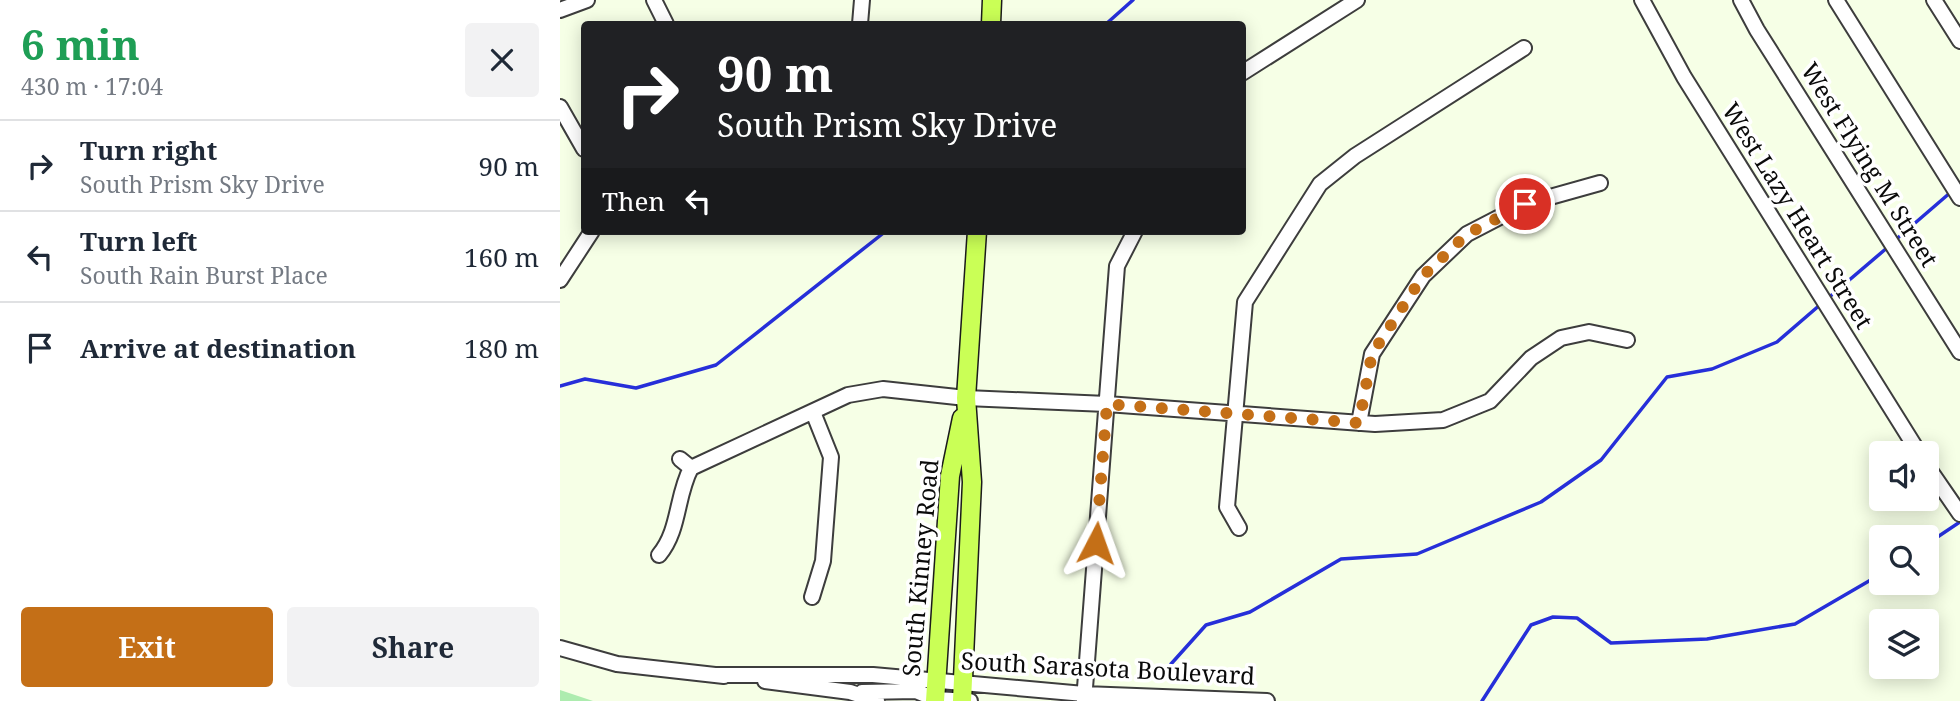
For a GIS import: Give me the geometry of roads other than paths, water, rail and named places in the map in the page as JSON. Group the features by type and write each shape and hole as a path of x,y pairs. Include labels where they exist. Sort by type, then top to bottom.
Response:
{"main road":[{"path":"991,21 992,0"},
{"name":"South Kinney Road","path":"936,694 950,476 966,398 977,235"},
{"name":"South Kinney Road","path":"962,695 972,482 966,398"}],"street":[{"path":"560,10 587,0"},
{"path":"654,0 664,21"},
{"path":"860,21 862,0"},
{"path":"1246,69 1357,0"},
{"name":"West Lazy Heart Street","path":"1642,0 1684,77 1912,441"},
{"name":"West Flying M Street","path":"1741,0 1757,30 1960,352"},
{"path":"1836,0 1960,198"},
{"path":"1934,0 1960,41"},
{"path":"1239,528 1227,507 1245,302 1320,184 1355,156 1524,48"},
{"path":"560,107 581,144"},
{"path":"1359,423 1372,354 1423,276 1467,234 1525,204 1600,183"},
{"path":"560,280 589,235"},
{"path":"1084,698 1117,266 1133,235"},
{"path":"659,555 673,533 683,488 685,464 848,395 883,388 966,398 1107,404 1359,423 1443,420 1490,401 1531,358 1561,338 1589,332 1627,340"},
{"path":"812,597 823,561 831,457 813,412"},
{"path":"1939,483 1960,514"},
{"path":"560,648 617,664 850,692 877,701"},
{"name":"South Sarasota Boulevard","path":"717,675 788,674 905,678 936,694"},
{"name":"South Sarasota Boulevard","path":"850,692 916,691 962,695 1266,701"},
{"name":"South Sarasota Boulevard","path":"962,695 971,701"}],"waterway":[{"path":"1109,21 1133,0"},
{"path":"1893,242 1951,192"},
{"path":"560,386 585,379 636,388 716,365 881,235"},
{"path":"1827,299 1888,247"},
{"path":"1171,664 1206,625 1250,612 1341,559 1417,554 1541,502 1601,460 1667,377 1712,369 1777,342 1821,304"},
{"path":"1939,536 1960,522"},
{"path":"1482,701 1531,625 1553,617 1577,618 1611,643 1707,639 1795,624 1869,581"}]}
